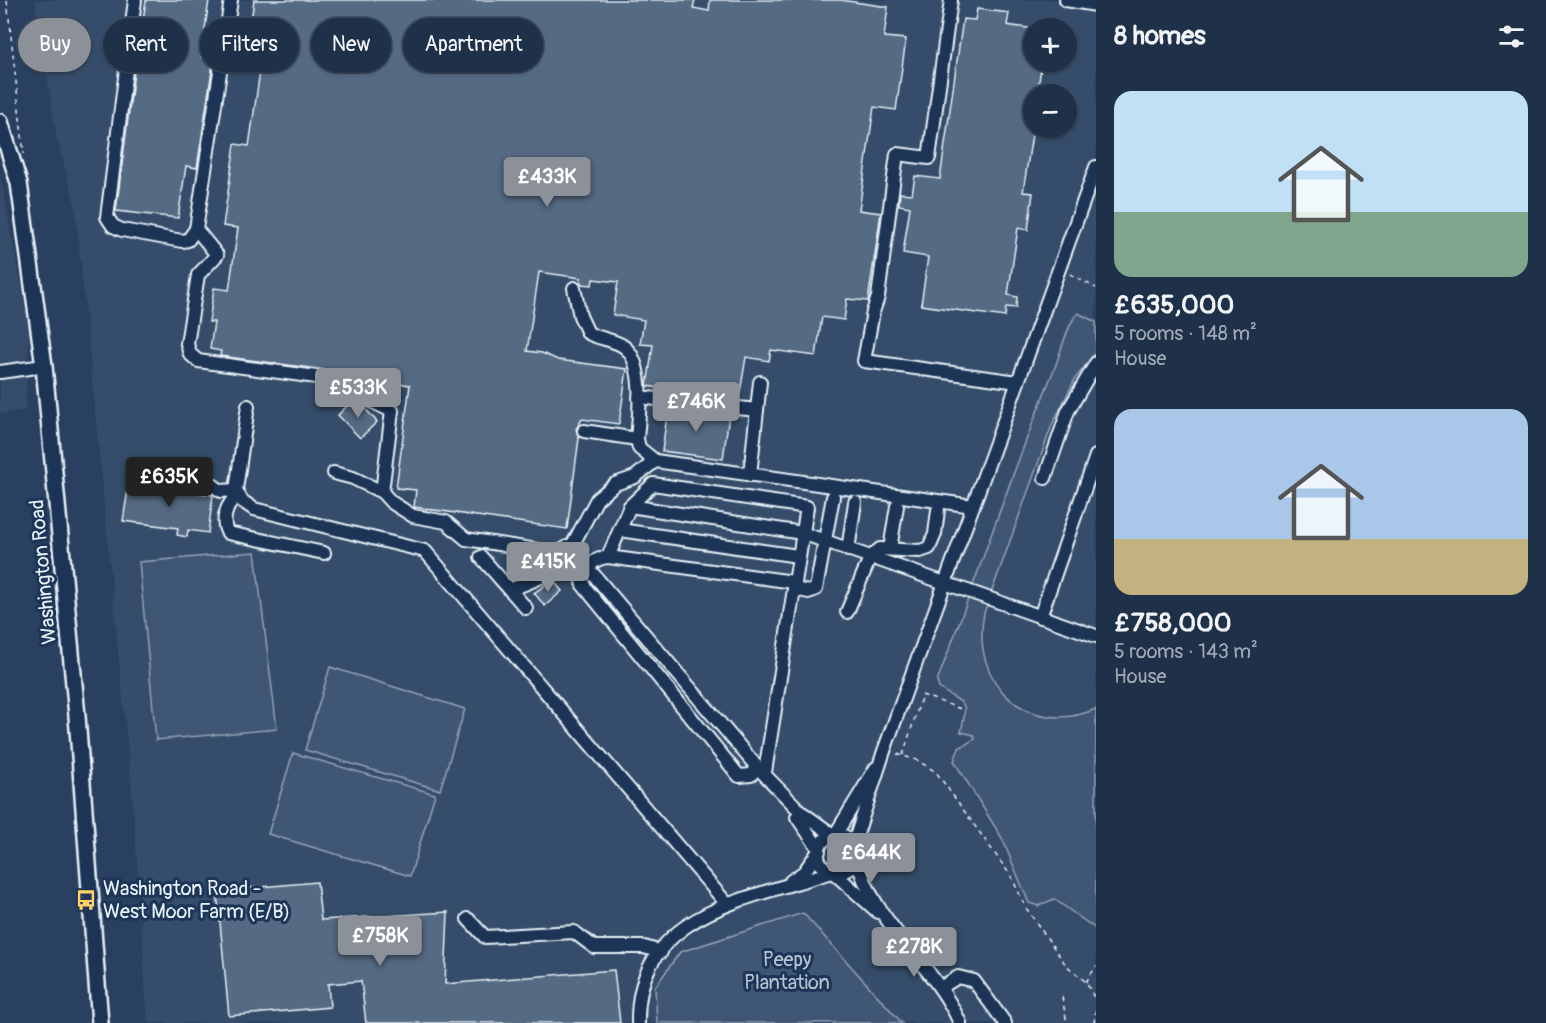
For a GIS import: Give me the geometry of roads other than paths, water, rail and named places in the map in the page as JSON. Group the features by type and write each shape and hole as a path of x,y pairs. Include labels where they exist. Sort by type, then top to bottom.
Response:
{"main road":[{"name":"Washington Road","path":"0,122 19,183 44,366 77,716 100,1023"}],"street":[{"path":"135,0 107,217 113,226 122,230 182,241 188,240 196,230 231,0"},
{"path":"951,0 929,158 897,154 878,297 864,361 1018,382"},
{"path":"1066,0 1096,5"},
{"path":"638,1023 641,986 673,936 694,919 727,904 851,867 856,852 856,837 882,757 1096,167"},
{"path":"196,230 217,255 198,275 187,344 190,354 198,361 324,378 392,411 382,492"},
{"path":"574,288 580,316 588,333 620,344 630,354 639,384 637,439 639,448 655,461 973,506"},
{"path":"1045,478 1068,411 1096,363"},
{"path":"0,372 44,366"},
{"path":"750,475 760,382"},
{"path":"639,397 757,410"},
{"path":"248,406 237,493 225,515 225,527 228,533 324,553"},
{"path":"584,431 637,439"},
{"path":"1040,616 1096,456"},
{"path":"334,474 353,478 382,492 390,502 413,516 446,522 466,539 556,553 573,544 597,499 615,484 635,477 655,461"},
{"path":"167,478 213,484 221,491 237,493 254,508 425,551 727,904"},
{"path":"608,557 630,506 654,484 807,507 761,776 797,817 819,850 822,865 888,921"},
{"path":"761,770 751,775 739,776 583,585 583,577 597,559 608,557 794,586 809,592 816,589 833,497"},
{"path":"848,550 855,502"},
{"path":"630,506 802,533 825,543 945,582 1096,636"},
{"path":"890,549 897,506"},
{"path":"847,612 870,558 880,549 920,550 929,548 935,534 938,510"},
{"path":"620,530 798,556"},
{"path":"510,590 566,563 576,550 573,544"},
{"path":"481,557 526,608"},
{"path":"588,568 761,770 801,812 834,835 847,838 856,852 867,886 888,921 952,1004 960,1023"},
{"path":"785,885 804,872 819,850 834,835 882,757"},
{"path":"468,919 485,937 574,932 594,947 644,946 661,952"},
{"path":"940,988 958,977 974,981 1005,1023"}],"place":[{"name":"Washington Road - West Moor Farm (E/B)","path":"86,900"}],"park label":[{"name":"Peepy Plantation","path":"787,970"}]}
